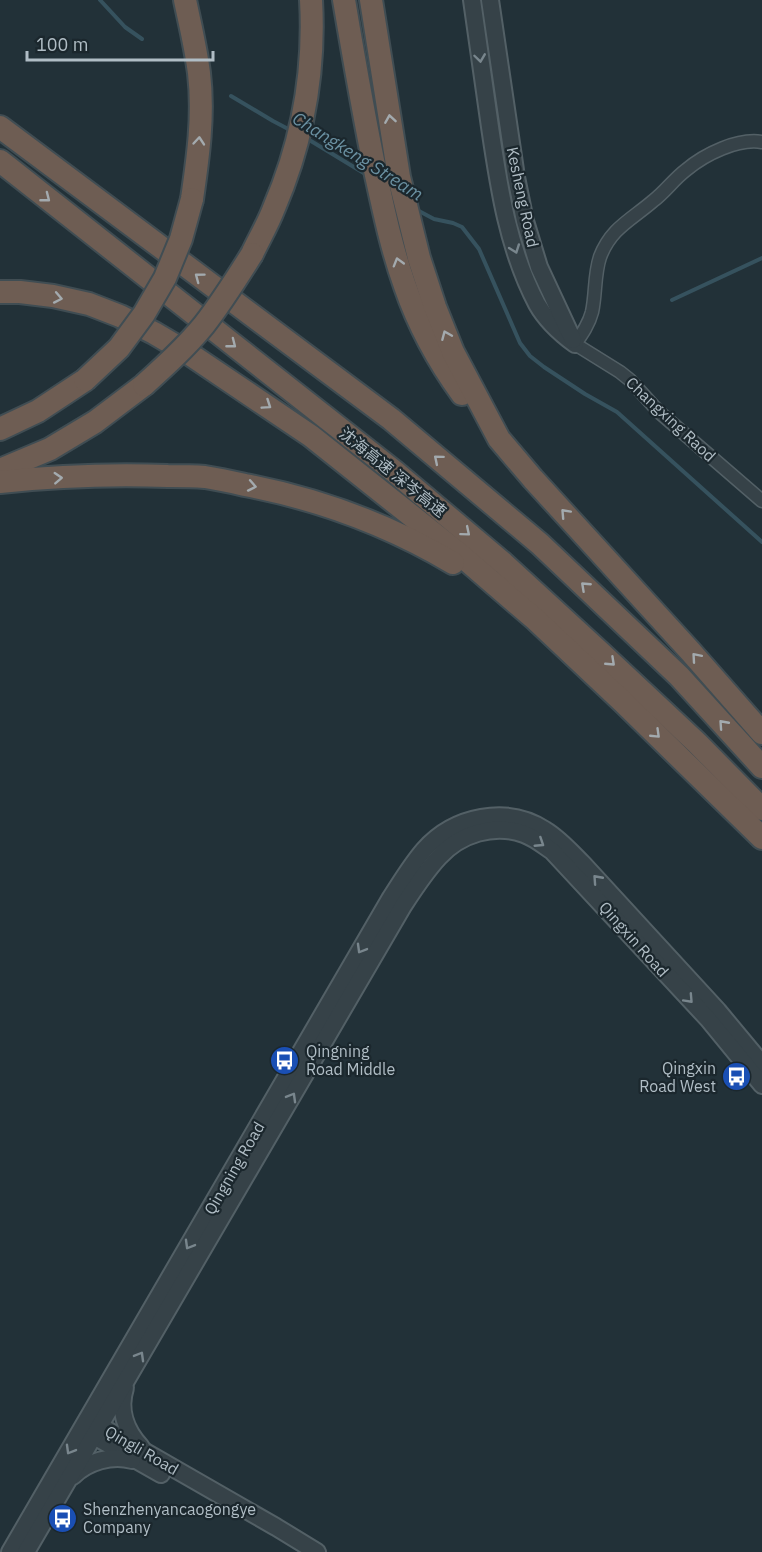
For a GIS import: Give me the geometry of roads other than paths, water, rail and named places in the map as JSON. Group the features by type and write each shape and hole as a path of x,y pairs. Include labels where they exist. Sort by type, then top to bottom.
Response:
{"highway":[{"path":"0,429 38,411 85,380 119,348 144,315 165,278 181,239 192,199 200,135 200,74 185,0"},
{"path":"0,470 50,449 95,423 144,386 204,325 230,290 252,254 274,208 291,161 303,116 311,63 311,0"},
{"path":"344,0 383,207 405,287 426,337 449,376 498,439 762,733"},
{"path":"371,0 399,177 419,258 453,352 498,439"},
{"path":"0,127 391,419 540,544 679,676 762,767"},
{"name":"沈海高速 深岑高速","path":"0,161 386,465 503,563 697,743 762,809"},
{"path":"0,292 53,296 89,304 120,316 188,353 311,436 457,552 536,620 762,838"},
{"path":"0,482 130,474 205,477 279,491 344,511 383,526 419,544 484,582 536,620"}],"street":[{"name":"Kesheng Road","path":"471,0 496,169 510,235 538,306 552,324 575,344"},
{"name":"Kesheng Road","path":"490,0 516,177 525,221 539,267 575,344"},
{"path":"575,344 587,326 592,312 600,258 611,237 626,221 652,202 686,170 704,158 730,145 762,142"},
{"name":"Changxing Raod","path":"575,344 630,380 660,412 762,501"},
{"name":"Qingxin Road","path":"487,824 516,818 531,822 561,841 718,1011 762,1064"},
{"name":"Qingning Road","path":"26,1552 68,1481 93,1429 367,939 411,866 425,848 455,825 473,819 487,824"},
{"name":"Qingxin Road","path":"487,824 500,830 526,835 552,852 708,1019 762,1085"},
{"name":"Qingning Road","path":"10,1552 128,1378 421,878 454,844 487,824"},
{"path":"128,1378 123,1396 126,1426 145,1459"},
{"name":"Qingli Road","path":"93,1429 295,1552"},
{"path":"68,1481 79,1470 102,1460 145,1459"},
{"name":"Qingli Road","path":"145,1459 266,1521 317,1552"}],"waterway":[{"name":"Changkeng Stream","path":"100,0 125,27 142,39"},
{"name":"Changkeng Stream","path":"231,96 292,131"},
{"name":"Changkeng Stream","path":"306,138 367,175"},
{"name":"Changkeng Stream","path":"417,210 434,219 462,227 479,249 520,343 530,356 585,394 617,412 762,542"},
{"path":"672,300 762,258"}],"place":[{"name":"Qingning Road Middle","path":"285,1060"},
{"name":"Qingxin Road West","path":"737,1077"},
{"name":"Shenzhenyancaogongye Company","path":"62,1518"}]}
